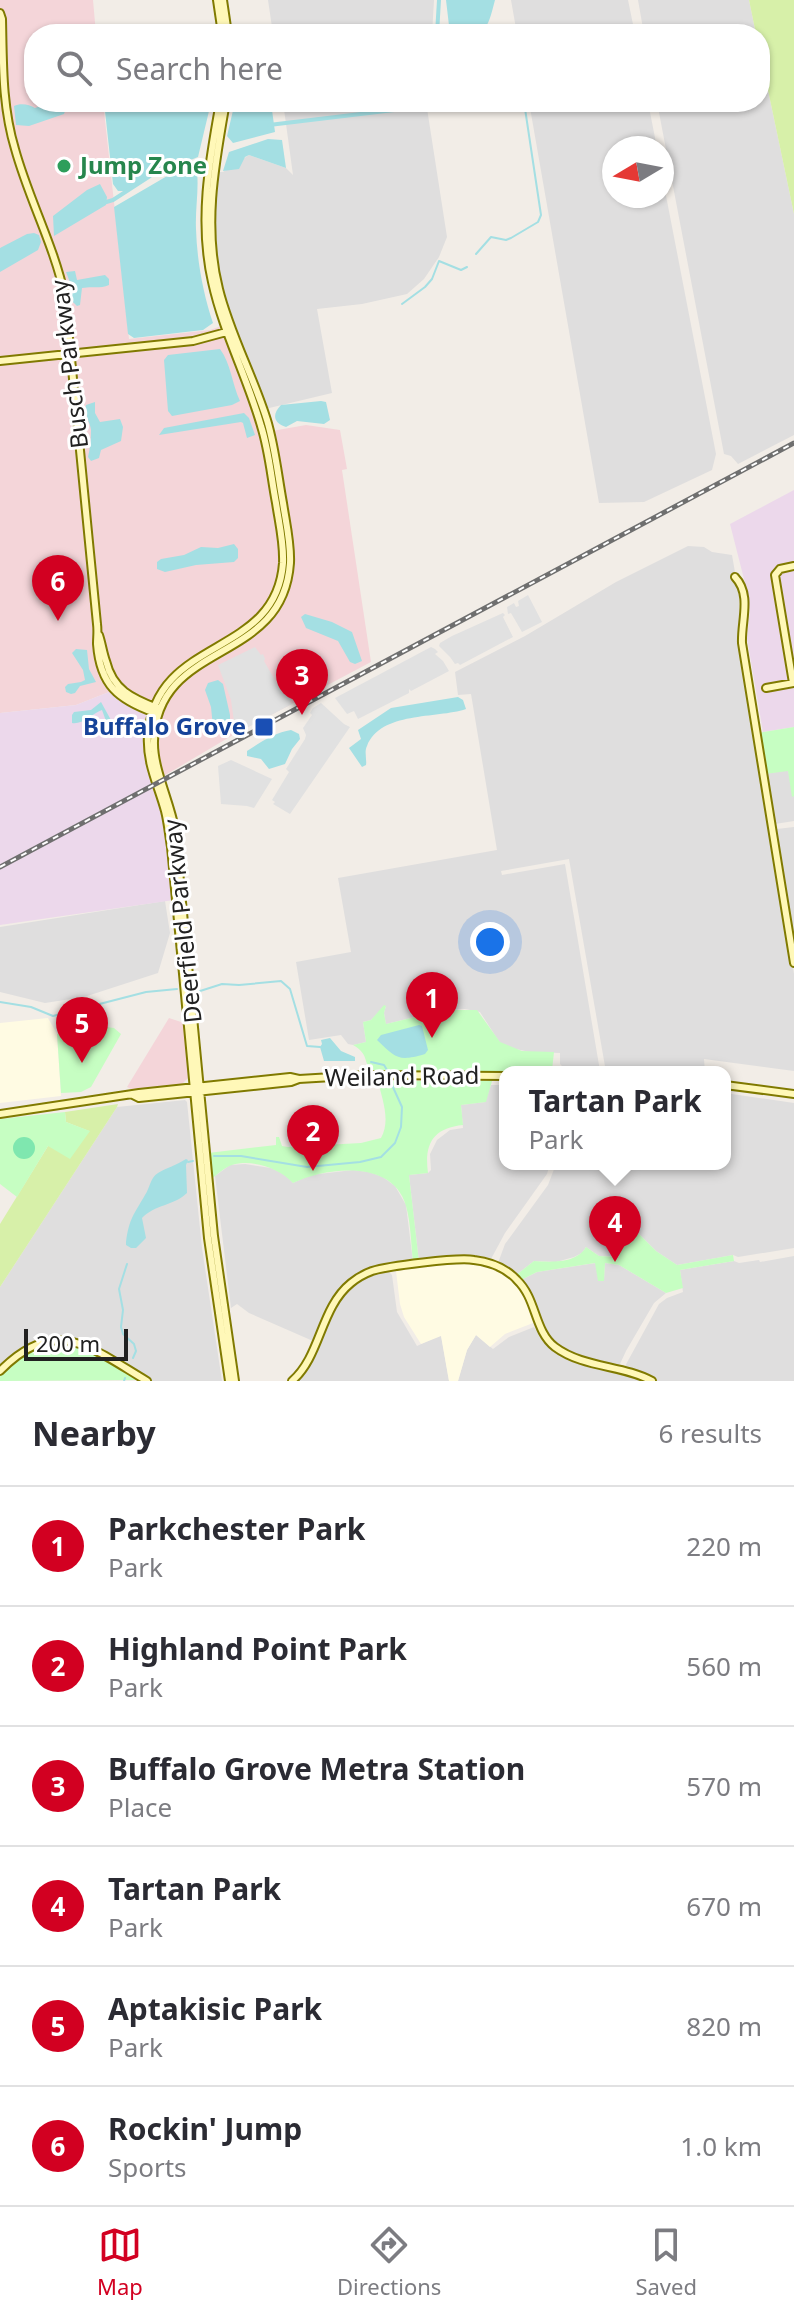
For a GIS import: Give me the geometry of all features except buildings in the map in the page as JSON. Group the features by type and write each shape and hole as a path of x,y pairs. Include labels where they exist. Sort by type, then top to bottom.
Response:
{"main road":[{"path":"217,0 221,24"},
{"path":"223,0 227,24"},
{"name":"Busch Parkway","path":"0,13 4,90 13,144 55,256 65,297 101,663 110,686 126,701 156,710"},
{"name":"Deerfield Parkway","path":"218,112 204,215 211,281 265,442 282,544 280,580 262,614 246,630 182,667 167,683 148,737 149,761 165,810 170,838 218,1274 235,1381"},
{"name":"Deerfield Parkway","path":"224,112 213,180 211,223 215,269 229,331"},
{"path":"0,361 193,341 229,331"},
{"path":"766,688 794,683 775,575 780,569 794,566"},
{"path":"735,577 740,583 744,601 741,635 746,672 794,963"},
{"name":"Deerfield Parkway","path":"156,710 154,753 175,829 198,1069 210,1251 229,1381"},
{"path":"198,1069 204,1080 217,1085"},
{"name":"Weiland Road","path":"197,1090 290,1077 499,1076"},
{"name":"Weiland Road","path":"0,1114 132,1095 299,1079"},
{"path":"731,1086 794,1094"},
{"path":"292,1381 303,1369 331,1308 352,1282 380,1269 467,1259 493,1264 516,1278 531,1299 545,1336 559,1350 652,1381"},
{"path":"0,1371 12,1358 31,1346 62,1340 87,1346 147,1381"}],"shaded area":[{"path":"0,0 93,0 95,24 24,24 24,112 104,112 129,339 210,330 224,325 260,427 281,552 279,574 264,608 251,622 181,665 168,678 148,714 109,692 76,705 0,713"},
{"path":"268,0 434,0 433,24 272,24"},
{"path":"511,0 628,0 633,24 515,24"},
{"path":"638,0 749,0 754,24 642,24"},
{"path":"770,100 794,214 794,435 738,464 731,456 724,454 674,191 674,136 663,136 659,112 770,112"},
{"path":"284,112 428,112 447,237 439,257 424,279 407,294 362,304 317,309 332,393 265,409 230,318 218,277 213,242 215,172 223,172 249,155 286,168 293,175"},
{"path":"531,112 650,112 655,136 602,136 602,208 668,208 716,454 712,470 644,502 599,503"},
{"path":"306,425 340,430 347,469 342,470 371,662 233,735 162,777 157,754 158,724 169,696 186,676 262,629 275,613 291,581 292,551 272,431"},
{"path":"794,490 794,727 763,732 747,638 750,611 730,524"},
{"path":"688,546 732,555 739,595 740,645 794,974 794,1071 704,1059 705,1066 605,1066 569,859 501,871 502,875 565,864 599,1066 562,1066 560,1053 511,1048 500,1043 480,1012 465,1009 444,1010 386,1024 386,1006 371,1020 363,1022 366,1042 348,1044 341,1035 309,1040 296,962 351,952 338,878 497,850 471,694 458,695 455,672 525,636 616,582"},
{"path":"528,595 542,622 522,632 511,613 508,614 507,607 514,603 516,607 519,606 518,601"},
{"path":"503,613 513,637 460,665 455,664 439,646 452,636"},
{"path":"255,647 263,654 283,694 287,691 292,698 292,704 239,732 235,729 231,700 218,665"},
{"path":"431,647 438,652 435,654 449,671 411,691 409,689 409,693 358,719 354,711 347,714 335,698"},
{"path":"109,692 148,714 147,757 161,805 174,900 0,925 0,713 76,705"},
{"path":"321,703 350,727 290,814 273,804 275,802 272,800 289,772 286,769 305,739 303,728 312,715 310,713"},
{"path":"231,760 272,779 254,808 221,804 218,766"},
{"path":"788,770 794,796 794,821 775,824 765,774"},
{"path":"794,827 794,940 793,940 775,832"},
{"path":"165,901 170,933 158,973 84,997 45,1003 0,992 0,927"},
{"path":"48,1018 57,1034 61,1096 0,1103 0,1023"},
{"path":"169,1018 184,1023 189,1077 182,1084 135,1091 127,1087"},
{"path":"491,1085 499,1085 499,1170 548,1170 547,1174 505,1233 491,1259 419,1262 409,1175 428,1173 431,1170 430,1154 437,1140 450,1130 463,1128 461,1105 485,1102"},
{"path":"731,1094 794,1103 794,1248 677,1265 656,1251 633,1228 616,1233 619,1256 599,1256 586,1247 574,1257 556,1262 534,1261 516,1275 498,1263 505,1244 548,1185 554,1170 731,1170"},
{"path":"185,1100 202,1248 222,1381 152,1381 94,1347 72,1339 54,1338 34,1343 18,1351 0,1367 0,1287 117,1107"},
{"path":"230,1165 271,1168 286,1175 293,1183 310,1175 353,1170 383,1177 395,1186 406,1205 413,1262 351,1279 330,1304 313,1341 249,1313 237,1304 231,1308 215,1176"},
{"path":"794,1256 794,1381 656,1381 624,1368 659,1304 683,1292 680,1270"},
{"path":"462,1262 486,1266 511,1278 524,1293 535,1320 505,1334 490,1347 476,1335 467,1350 458,1381 449,1381 441,1336 421,1344 404,1317 396,1271"},
{"path":"596,1263 604,1280 605,1263 619,1265 666,1293 654,1303 616,1366 574,1354 555,1344 546,1334 532,1296 521,1280 537,1272"},
{"path":"388,1271 392,1275 397,1312 417,1346 441,1335 449,1381 297,1381 307,1368 344,1294 358,1281"},
{"path":"534,1327 548,1346 567,1358 644,1381 458,1381 467,1350 476,1335 493,1349 509,1337"}],"green space":[{"path":"749,0 794,0 794,214 770,100 770,24 754,24"},
{"path":"794,727 792,797 788,771 765,774 758,733"},
{"path":"384,1005 386,1024 444,1010 477,1010 500,1042 522,1051 554,1052 552,1066 499,1066 499,1073 372,1071 362,1052 353,1045 366,1042 363,1022 371,1020"},
{"path":"106,1027 114,1028 121,1034 91,1087 81,1092 61,1093 57,1034 69,1035 73,1039"},
{"path":"378,1081 492,1081 486,1102 461,1105 463,1125 444,1130 433,1139 429,1146 428,1173 409,1175 419,1262 413,1262 408,1213 399,1191 388,1180 373,1174 340,1171 293,1183 265,1166 240,1163 227,1167 211,1179 208,1153 276,1145 276,1137 279,1137 282,1146 288,1147 361,1143 381,1138 386,1117"},
{"path":"118,1104 0,1287 0,1224 48,1146 89,1131 66,1122 65,1112"},
{"path":"65,1112 66,1122 90,1131 70,1159 48,1146 17,1197 0,1184 0,1119"},
{"path":"20,1137 28,1137 35,1148 28,1159 20,1159 13,1152 13,1144"},
{"path":"636,1231 656,1251 677,1265 733,1255 734,1261 680,1270 683,1288 666,1293 619,1265 605,1263 604,1281 598,1281 595,1263 537,1272 521,1280 516,1275 534,1261 570,1259 586,1247 599,1256 619,1257 616,1237"},
{"path":"56,1344 86,1350 138,1380 0,1381 0,1375 19,1358"}],"water":[{"path":"446,0 495,0 487,24 449,24"},
{"path":"24,104 24,112 65,112 29,126 16,125 14,106"},
{"path":"105,112 209,112 198,157 146,178 126,191 118,191 113,184"},
{"path":"233,112 272,112 275,132 233,143 227,136"},
{"path":"268,139 282,140 286,168 249,155 239,169 223,171 229,152"},
{"path":"186,165 196,165 198,253 203,289 213,323 203,330 134,338 128,334 114,207"},
{"path":"100,184 107,197 106,205 54,236 53,216"},
{"path":"34,233 39,235 41,242 38,250 0,272 0,248"},
{"path":"75,271 77,280 105,275 109,285 82,288 80,305 77,306 72,301 66,272"},
{"path":"220,349 240,401 172,416 168,411 164,360 168,355"},
{"path":"95,402 95,413 100,422 120,419 123,427 121,441 101,450 99,458 91,461 88,457 91,430 85,409 86,405"},
{"path":"326,402 330,420 324,424 297,421 286,427 276,421 275,415 281,405"},
{"path":"244,413 255,435 247,438 241,422 159,435 164,428"},
{"path":"234,544 238,549 238,558 234,562 196,565 165,572 157,569 157,562 161,559 184,555 201,547 218,548"},
{"path":"305,614 352,632 362,661 355,664 350,662 338,641 306,628 301,617"},
{"path":"76,649 87,650 89,669 96,682 80,686 71,694 66,692 68,684 85,680 83,670 72,653"},
{"path":"218,680 223,684 230,715 230,724 220,733 213,727 205,690 208,683"},
{"path":"458,697 463,700 466,709 410,718 384,727 367,746 366,765 362,767 349,748 361,739 358,730 391,708"},
{"path":"101,702 117,731 110,732 102,710 83,721 72,723 74,712 91,710"},
{"path":"291,730 299,734 300,739 285,764 269,769 261,759 247,756 247,751 262,741"},
{"path":"422,1026 428,1050 425,1054 398,1057 377,1040 381,1035"},
{"path":"330,1038 341,1051 355,1057 355,1061 324,1061 321,1040"},
{"path":"186,1159 187,1193 142,1218 146,1238 136,1248 126,1245 130,1222 155,1175"}],"waterway":[{"path":"438,24 439,0"},
{"path":"269,125 377,112"},
{"path":"476,254 491,237 511,238 538,222 541,215 526,112"},
{"path":"103,203 150,176"},
{"path":"402,304 432,279 439,261 461,270 467,267"},
{"path":"197,992 222,984 281,981 290,989 307,1046 320,1047"},
{"path":"0,1002 31,1007 53,1016 146,992 177,989"},
{"path":"371,1062 384,1065 387,1070"},
{"path":"214,1156 241,1156 307,1167 381,1157 395,1143 401,1127 402,1107 392,1085"},
{"path":"188,1162 193,1161"},
{"path":"127,1264 119,1289 123,1310 121,1327 123,1334 134,1344 136,1351 133,1358"}],"railway":[{"path":"0,867 794,443"}],"place":[{"name":"Jump Zone","path":"64,166"},
{"name":"Rockin' Jump","path":"58,621"},
{"name":"Buffalo Grove Metra Station","path":"302,715"},
{"name":"Buffalo Grove","path":"264,727"},
{"name":"Parkchester Park","path":"432,1038"},
{"name":"Aptakisic Park","path":"82,1063"},
{"name":"Highland Point Park","path":"313,1171"},
{"name":"Tartan Park","path":"615,1262"}]}
